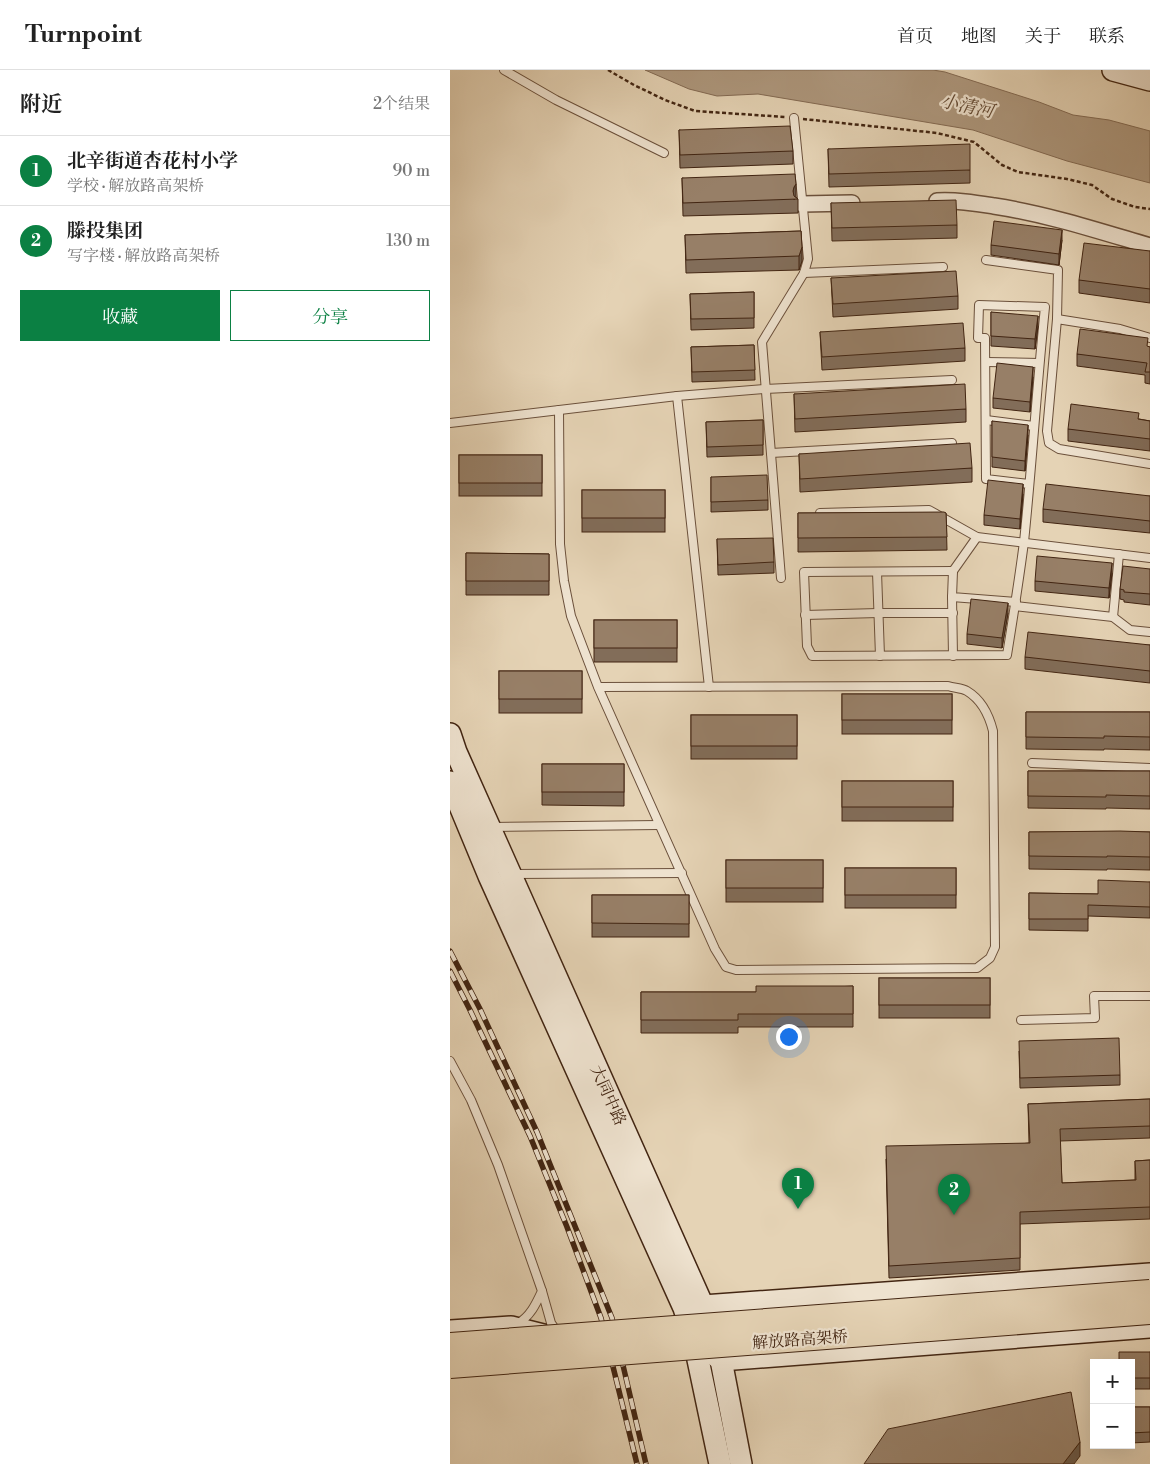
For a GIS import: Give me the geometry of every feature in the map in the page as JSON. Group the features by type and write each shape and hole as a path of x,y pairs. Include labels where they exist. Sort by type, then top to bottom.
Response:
{"main road":[{"path":"1113,70 1150,80"},
{"name":"大同中路","path":"450,734 456,752 703,1306 721,1360 741,1464"},
{"name":"大同中路","path":"450,782 489,876 684,1308 693,1336 720,1464"},
{"path":"693,1336 703,1306 1150,1274"},
{"name":"解放路高架桥","path":"450,1345 1150,1292"},
{"name":"解放路高架桥","path":"450,1366 1150,1312"},
{"path":"450,1331 511,1327 582,1344 523,1372 450,1377"},
{"path":"647,1340 693,1336 721,1360 1150,1327"}],"street":[{"path":"919,201 958,200 1012,209 1064,221 1150,246"},
{"path":"802,204 870,202"}],"lane":[{"path":"504,70 556,100 664,153"},
{"path":"781,578 762,342 804,273 808,259 794,118"},
{"path":"986,260 1058,270 1057,319 1047,431 1048,443 1059,449 1150,464"},
{"path":"804,273 943,267"},
{"path":"952,571 804,572 807,646 812,656 1007,655 1024,543 1045,307 979,305 978,338 985,338 986,362 986,479 1029,484"},
{"path":"1057,319 1120,329 1150,338"},
{"path":"986,362 1039,363"},
{"path":"450,423 677,396 952,380"},
{"path":"677,396 709,687"},
{"path":"559,410 560,544 564,582 571,616 598,687 659,825 715,949 726,966 736,970 977,968 990,958 995,946 993,731 988,715 980,703 967,691 948,686 598,687"},
{"path":"986,420 1034,426"},
{"path":"771,454 952,443"},
{"path":"814,513 929,510 978,537 1150,558"},
{"path":"953,656 952,571 978,537"},
{"path":"1113,617 1119,554"},
{"path":"877,572 880,656"},
{"path":"952,597 1113,617 1130,630 1150,632"},
{"path":"805,615 952,613"},
{"path":"1032,763 1150,768"},
{"path":"490,827 659,825"},
{"path":"511,874 682,874"},
{"path":"1021,1020 1094,1018 1094,996 1150,996"},
{"path":"450,1062 471,1100 498,1164 542,1291 551,1323 558,1332 570,1341"},
{"path":"511,1327 524,1320 542,1291"}],"path":[{"path":"608,70 665,100 695,111 794,118 936,133 974,142 1002,165 1018,172 1067,179 1092,186 1112,199 1135,207 1150,209"}],"water":[{"name":"小清河","path":"645,70 933,70 945,72 1073,115 1109,120 1150,131 1150,183 1067,161 973,130 758,94 717,96 689,89"}],"building":[{"path":"790,126 793,151 680,155 679,130"},
{"path":"970,144 970,170 829,174 828,149"},
{"path":"795,174 796,184 793,191 794,196 798,199 683,203 682,178"},
{"path":"956,200 957,225 832,228 831,203"},
{"path":"994,221 1062,230 1059,254 991,245"},
{"path":"801,231 802,247 799,256 686,260 685,235"},
{"path":"1084,243 1150,251 1150,289 1079,280"},
{"path":"956,271 958,296 833,304 831,278"},
{"path":"754,292 754,318 691,319 690,294"},
{"path":"991,312 1038,316 1035,339 991,336"},
{"path":"963,323 965,348 822,357 820,332"},
{"path":"1080,329 1148,338 1150,372 1145,372 1147,363 1077,354"},
{"path":"754,345 755,370 692,372 691,347"},
{"path":"997,363 1033,367 1030,402 993,398"},
{"path":"965,384 966,409 795,419 794,394"},
{"path":"1071,404 1139,413 1138,419 1150,421 1150,439 1068,429"},
{"path":"763,420 763,445 707,447 706,422"},
{"path":"992,421 1028,425 1025,461 992,457"},
{"path":"970,443 972,468 800,479 799,454"},
{"path":"459,455 542,455 542,483 459,483"},
{"path":"767,475 768,500 711,502 711,477"},
{"path":"988,480 1023,484 1020,519 984,515"},
{"path":"1046,484 1150,496 1150,521 1043,509"},
{"path":"582,490 665,490 665,518 582,518"},
{"path":"798,513 946,513 947,537 798,538"},
{"path":"773,538 774,562 718,565 717,539"},
{"path":"466,553 549,554 549,581 466,581"},
{"path":"1037,556 1112,563 1109,588 1035,581"},
{"path":"1123,566 1150,569 1150,594 1124,592 1124,590 1120,589"},
{"path":"971,599 1008,603 1002,638 967,634"},
{"path":"594,620 677,620 677,648 594,648"},
{"path":"1028,632 1150,645 1150,671 1025,657"},
{"path":"499,671 582,671 582,699 499,699"},
{"path":"842,694 952,694 952,720 842,720"},
{"path":"1026,712 1150,712 1150,737 1026,737"},
{"path":"691,715 797,715 797,746 691,746"},
{"path":"542,764 624,764 624,792 542,792"},
{"path":"1028,771 1150,771 1150,796 1028,796"},
{"path":"842,781 953,781 953,807 842,807"},
{"path":"1029,832 1150,832 1150,857 1029,856"},
{"path":"726,860 823,860 823,888 726,888"},
{"path":"845,868 956,868 956,895 845,895"},
{"path":"1098,880 1150,882 1150,907 1088,905 1088,919 1029,919 1029,893 1098,894"},
{"path":"592,895 689,895 689,924 592,923"},
{"path":"879,978 990,978 990,1005 879,1005"},
{"path":"756,986 853,986 853,1014 738,1014 738,1020 641,1020 641,992 756,992"},
{"path":"1119,1038 1120,1075 1020,1078 1019,1041"},
{"path":"1150,1099 1150,1126 1060,1129 1062,1183 1136,1180 1135,1161 1150,1160 1150,1207 1020,1212 1020,1258 889,1266 886,1146 1030,1143 1028,1104"},
{"path":"1119,1352 1150,1352 1150,1378 1135,1378 1135,1359 1119,1359"},
{"path":"1071,1392 1080,1442 1063,1464 864,1464 888,1429"},
{"path":"1135,1407 1150,1407 1150,1432 1135,1433"}],"railway":[{"path":"450,951 480,1009 537,1132 612,1318 646,1464"},
{"path":"450,971 530,1136 567,1227 601,1318 637,1464"}],"place":[{"name":"北辛街道杏花村小学","path":"798,1209"},
{"name":"滕投集团","path":"954,1215"}]}
